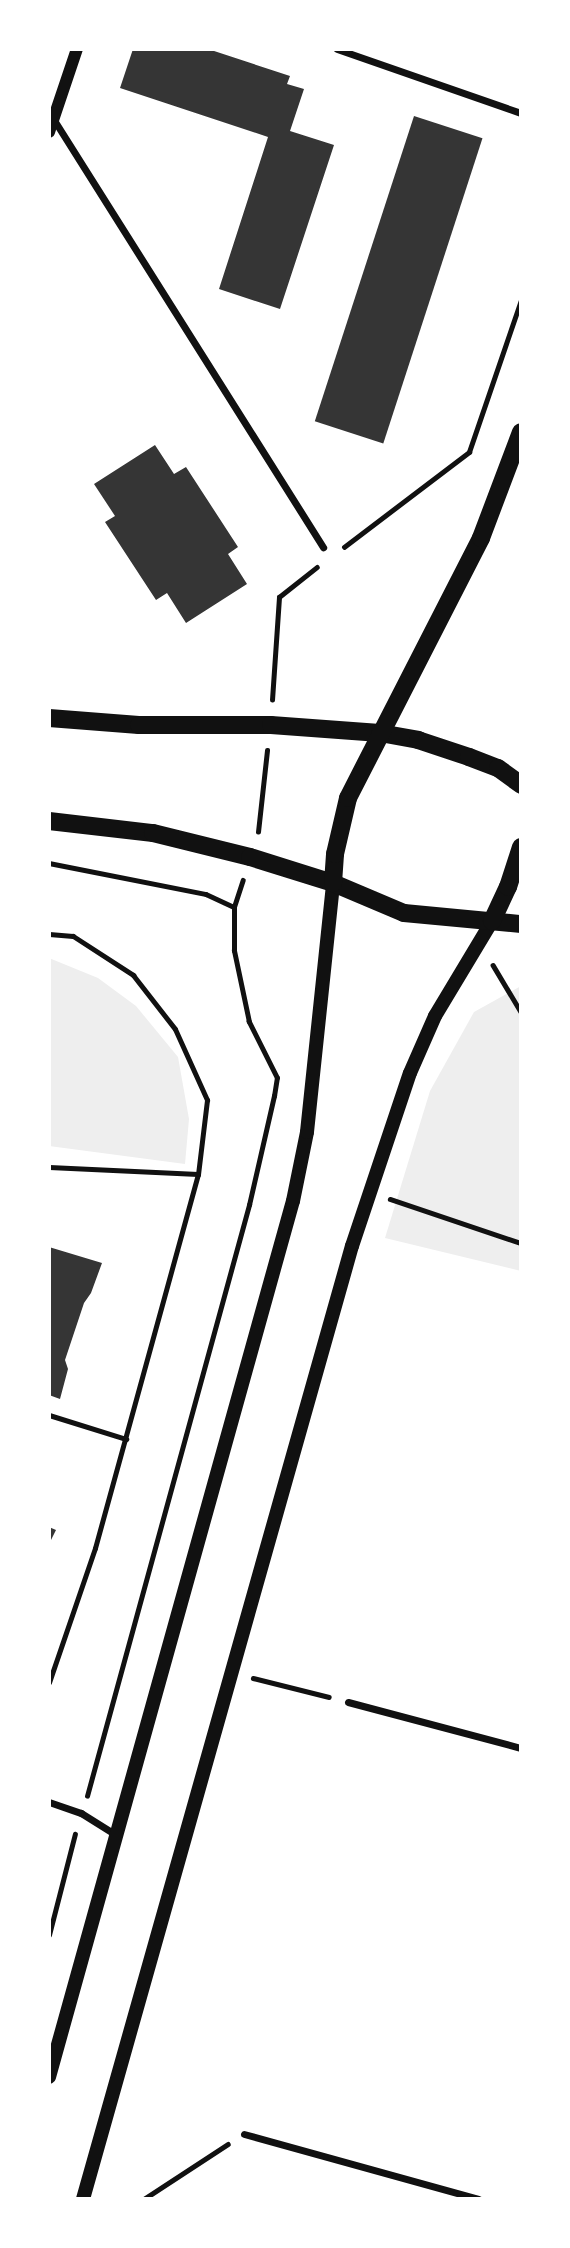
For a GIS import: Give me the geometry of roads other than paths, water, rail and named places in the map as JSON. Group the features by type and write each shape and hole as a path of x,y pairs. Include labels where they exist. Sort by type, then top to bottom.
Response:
{"main road":[{"path":"49,2077 293,1201 307,1132 335,854 348,798 481,538 521,432"},
{"path":"49,718 139,725 271,725 380,733 418,740 469,757 498,768 521,785"},
{"path":"49,821 153,833 250,857 333,883 404,912 521,924"},
{"path":"83,2199 231,1672 370,1192 410,1073 435,1016 492,921 508,887 521,848"}],"street":[{"path":"77,49 51,125 323,547"},
{"path":"337,49 521,113"},
{"path":"348,1702 521,1748"},
{"path":"49,1802 81,1813 115,1834"},
{"path":"244,2134 478,2199"}],"lane":[{"path":"49,934 73,936 133,975 174,1029 208,1100 198,1174 95,1548 49,1682"},
{"path":"49,1167 198,1174"},
{"path":"49,1415 125,1438"}]}
